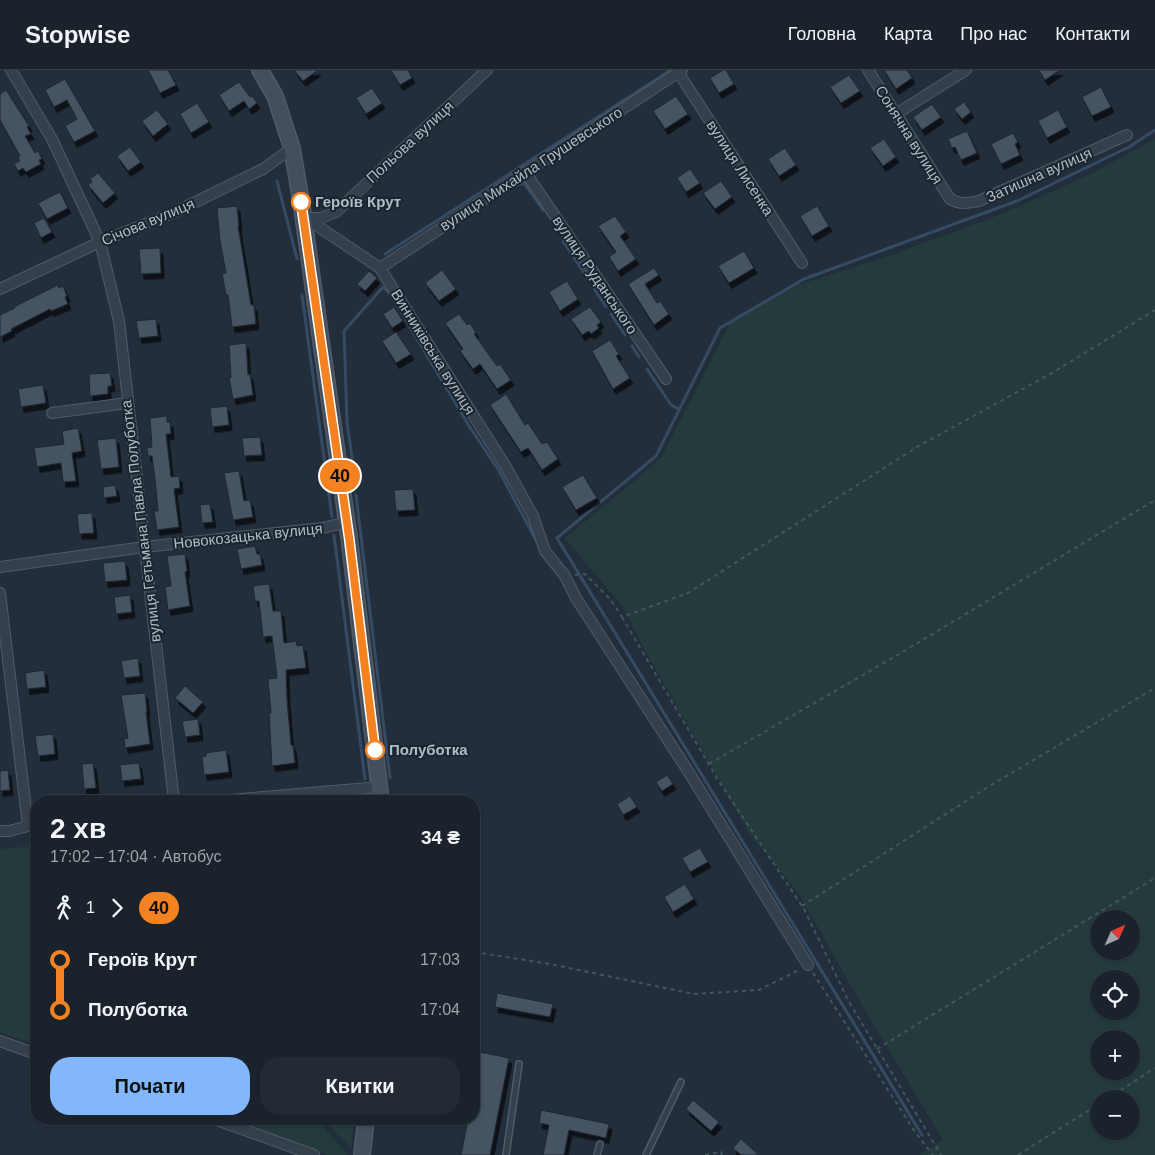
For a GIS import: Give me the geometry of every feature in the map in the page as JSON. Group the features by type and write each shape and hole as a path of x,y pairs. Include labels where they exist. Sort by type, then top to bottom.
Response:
{"main road":[{"path":"260,70 275,96 292,148 304,218 347,522 380,794"},
{"path":"362,1155 365,1125"}],"street":[{"name":"вулиця Гетьмана Павла Полуботка","path":"11,70 52,139 100,242 119,321 173,795"},
{"name":"Польова вулиця","path":"304,218 321,218 336,212 487,70"},
{"name":"Сонячна вулиця","path":"868,70 950,199"},
{"path":"896,114 966,70"},
{"name":"вулиця Михайла Грушевського","path":"380,268 680,71"},
{"name":"вулиця Лисенка","path":"680,71 802,264"},
{"name":"Затишна вулиця","path":"950,199 956,203 964,204 979,201 1128,135"},
{"name":"Січова вулиця","path":"0,289 100,242 175,212 263,169 292,148"},
{"name":"вулиця Руданського","path":"525,172 666,379"},
{"name":"Винниківська вулиця","path":"304,218 380,268 506,468 533,516 546,551 565,576 576,598 688,771 808,965"},
{"path":"52,413 127,403"},
{"name":"Новокозацька вулиця","path":"0,567 144,547 307,530 347,522"},
{"path":"0,593 30,810"},
{"path":"357,795 380,794"},
{"path":"0,831 9,831 30,826"},
{"path":"0,1041 30,1052"},
{"path":"231,1125 314,1155"}],"lane":[{"path":"506,1155 519,1064"},
{"path":"646,1155 681,1082"},
{"path":"597,1155 600,1144"}],"path":[{"path":"622,617 688,593 917,447 1052,372 1155,310"},
{"path":"709,764 896,656 1155,500"},
{"path":"565,576 585,574 610,600 622,617 709,764 758,842 785,878 802,906 848,1000 941,1155"},
{"path":"802,906 988,787 1155,688"},
{"path":"877,1049 1155,878"},
{"path":"480,953 550,964 694,994 759,990 808,965 915,1132 933,1155"},
{"path":"1121,1090 1155,1068"},
{"path":"1018,1155 1090,1110"},
{"path":"705,1155 721,1152 722,1155"}],"green space":[{"path":"1155,139 1155,1155 920,1155 943,1140 861,1004 799,894 749,832 644,649 622,606 565,538 636,480 662,456 731,321 798,285 886,257 994,217 1089,175"},
{"path":"30,846 30,1043 0,1032 0,849"},
{"path":"246,1125 321,1125 348,1155 326,1155"},
{"path":"329,1125 354,1125 351,1148"}],"building":[{"path":"148,70 168,70 176,85 160,93"},
{"path":"294,70 318,70 303,81"},
{"path":"391,70 408,70 412,78 400,85"},
{"path":"726,70 734,84 719,93 710,78"},
{"path":"884,70 907,70 912,78 896,89"},
{"path":"1039,70 1060,70 1045,80"},
{"path":"849,75 860,91 841,103 830,87"},
{"path":"65,79 95,131 74,142 65,126 77,119 67,100 54,107 45,90"},
{"path":"239,82 257,103 249,109 244,101 229,111 219,95"},
{"path":"1101,87 1111,107 1092,116 1082,97"},
{"path":"372,88 382,103 366,114 356,98"},
{"path":"6,90 29,126 27,127 31,134 25,136 35,153 38,151 42,159 39,160 41,164 26,172 23,168 18,171 14,164 20,161 18,157 20,156 0,120 0,94"},
{"path":"676,96 688,114 665,129 653,111"},
{"path":"964,102 971,112 962,119 954,109"},
{"path":"197,103 209,122 191,133 180,114"},
{"path":"932,104 941,117 922,130 913,117"},
{"path":"157,110 168,124 153,136 142,121"},
{"path":"1058,110 1067,127 1047,138 1038,121"},
{"path":"967,131 977,153 961,160 955,147 952,148 948,139"},
{"path":"1013,133 1018,142 1015,144 1020,155 1001,164 991,144"},
{"path":"884,139 896,157 883,166 870,148"},
{"path":"130,147 141,162 128,171 117,156"},
{"path":"785,148 796,165 779,176 768,159"},
{"path":"690,169 700,183 686,192 677,178"},
{"path":"98,173 115,193 103,203 88,185 92,182 90,179"},
{"path":"721,181 732,197 715,209 703,193"},
{"path":"60,192 68,208 47,219 38,203"},
{"path":"237,206 238,226 256,324 232,327 228,295 226,295 222,274 226,273 220,241 217,208"},
{"path":"817,206 829,226 812,236 800,216"},
{"path":"615,216 626,232 620,236 636,259 618,271 609,257 616,252 598,226"},
{"path":"44,218 52,232 41,238 34,223"},
{"path":"160,248 161,273 141,274 139,249"},
{"path":"744,251 754,268 729,283 718,266"},
{"path":"654,268 659,275 645,284 657,303 660,301 669,314 654,325 628,284"},
{"path":"442,270 456,289 439,301 425,283"},
{"path":"369,271 377,278 365,291 357,284"},
{"path":"567,281 578,299 560,311 549,292"},
{"path":"58,285 59,288 63,286 68,304 51,311 50,309 11,329 12,331 0,337 0,315"},
{"path":"394,307 403,321 392,328 383,314"},
{"path":"590,307 601,322 597,325 599,328 591,334 589,331 582,335 571,319"},
{"path":"459,314 467,325 470,323 476,333 474,334 497,366 500,364 511,380 497,389 480,364 473,369 460,351 463,349 445,323"},
{"path":"156,319 158,336 139,338 136,321"},
{"path":"396,332 411,354 396,363 382,341"},
{"path":"610,340 619,354 616,356 630,378 613,389 592,351"},
{"path":"246,343 248,375 250,374 253,395 233,399 229,378 231,377 229,345"},
{"path":"110,373 112,386 108,386 108,394 90,396 89,374"},
{"path":"43,385 46,403 21,407 18,389"},
{"path":"506,394 525,425 528,423 542,444 547,442 558,459 542,470 528,448 521,452 490,405"},
{"path":"227,406 229,425 212,427 210,408"},
{"path":"167,416 167,422 170,422 171,434 166,434 171,477 179,476 180,488 174,489 179,527 157,530 154,511 158,511 155,479 152,456 148,456 147,448 152,447 150,418"},
{"path":"78,428 82,451 72,453 76,481 63,482 61,463 37,467 34,448 64,444 62,431"},
{"path":"260,437 262,455 244,456 242,438"},
{"path":"116,438 119,467 101,469 97,440"},
{"path":"239,471 244,501 250,500 253,517 233,520 224,473"},
{"path":"583,475 597,498 576,510 562,487"},
{"path":"115,485 117,496 104,498 103,487"},
{"path":"413,489 415,510 396,511 394,490"},
{"path":"210,504 213,522 202,523 200,505"},
{"path":"92,513 94,533 79,534 77,514"},
{"path":"255,546 257,554 260,554 262,565 241,569 237,549"},
{"path":"185,554 187,571 185,572 190,606 168,610 165,587 171,586 167,556"},
{"path":"125,561 127,580 105,582 103,563"},
{"path":"269,584 273,611 281,611 284,643 296,641 297,646 303,645 306,668 286,670 291,745 293,745 295,763 272,766 268,679 277,678 272,636 263,637 259,601 255,601 253,586"},
{"path":"130,595 132,612 116,614 114,597"},
{"path":"138,658 140,676 124,678 121,661"},
{"path":"44,670 46,687 27,689 25,673"},
{"path":"185,686 203,702 193,713 175,698"},
{"path":"145,693 150,744 125,748 124,739 128,738 121,695"},
{"path":"198,719 200,735 185,737 182,721"},
{"path":"53,734 55,754 38,756 35,736"},
{"path":"226,750 229,772 204,775 202,757 206,756 206,753"},
{"path":"93,763 96,788 84,789 82,764"},
{"path":"139,763 141,779 122,781 120,765"},
{"path":"8,770 10,790 0,791 0,771"},
{"path":"667,775 673,784 662,791 656,782"},
{"path":"630,796 637,807 623,815 617,804"},
{"path":"700,848 708,862 690,872 682,858"},
{"path":"685,884 694,899 673,912 664,897"},
{"path":"497,993 553,1004 550,1017 495,1007"},
{"path":"480,1052 509,1058 490,1155 461,1155 467,1125 480,1125"},
{"path":"693,1100 719,1122 711,1131 686,1109"},
{"path":"541,1110 609,1124 606,1138 569,1130 564,1155 543,1155 549,1125 539,1123"},
{"path":"741,1139 759,1155 741,1155 733,1148"}],"waterway":[{"path":"385,254 671,70"},
{"path":"922,1135 557,538 656,456 720,328 804,279 1017,201 1129,147 1155,130"},
{"path":"277,181 297,259"},
{"path":"513,186 524,183 543,210"},
{"path":"563,241 588,279"},
{"path":"354,472 347,422 344,331 383,287 391,295 469,426 499,471 537,542"},
{"path":"593,287 606,307"},
{"path":"302,295 332,517"},
{"path":"611,314 625,335"},
{"path":"632,346 639,357"},
{"path":"647,369 671,405 679,409"},
{"path":"356,495 390,778"},
{"path":"334,535 365,779"}],"bus line":[{"name":"40","path":"301,202 349,537 375,750"}],"place":[{"name":"Героїв Крут","path":"301,202"},
{"name":"Полуботка","path":"375,750"}]}
